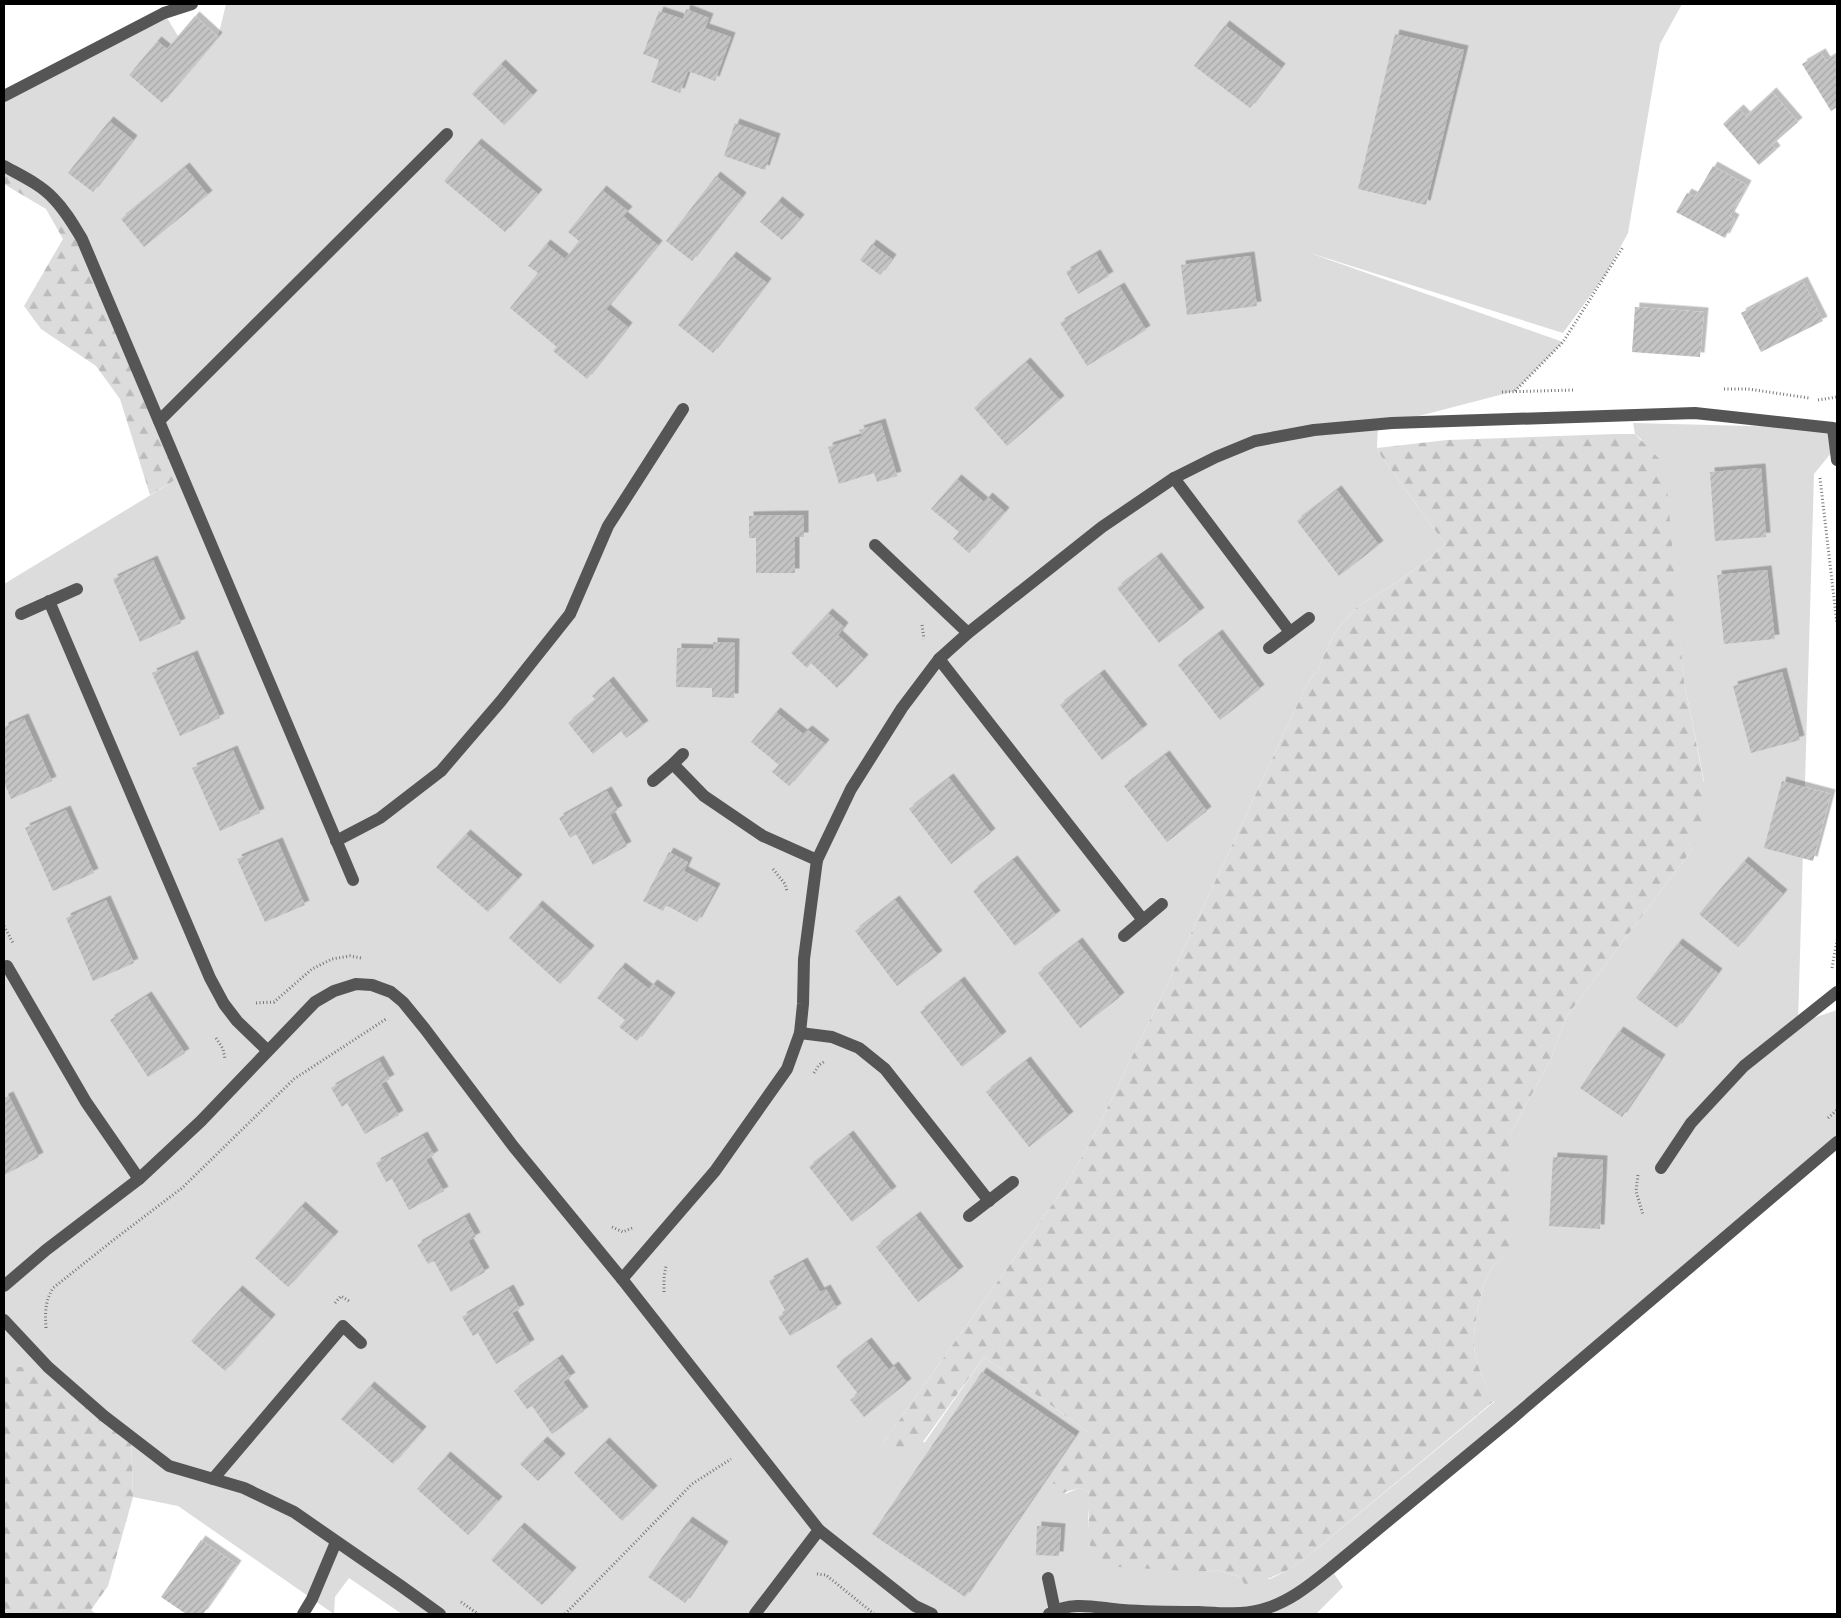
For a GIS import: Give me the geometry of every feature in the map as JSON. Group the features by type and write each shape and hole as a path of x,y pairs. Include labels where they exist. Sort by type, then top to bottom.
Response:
{"street":[{"path":"4,96 164,13 192,4"},
{"path":"159,421 446,134"},
{"path":"4,166 52,196 73,223 82,239 353,880"},
{"path":"336,841 380,818 441,771 501,701 570,614 608,526 684,409"},
{"path":"622,1279 720,1164 787,1069 800,1033 804,959 816,860 851,789 902,708 939,659 968,633 1102,527 1174,478 1216,457 1255,441 1314,430 1392,423 1695,413 1835,427 1837,460"},
{"path":"1174,478 1290,632"},
{"path":"875,546 968,633"},
{"path":"20,614 77,589"},
{"path":"49,601 210,978 224,1004 237,1021 267,1050"},
{"path":"1269,648 1309,618"},
{"path":"939,659 1144,920"},
{"path":"654,781 683,754"},
{"path":"673,764 704,796 762,836 816,860"},
{"path":"1124,936 1162,904"},
{"path":"7,966 86,1102 140,1179"},
{"path":"4,1286 46,1250 140,1179 201,1121 315,1002 334,991 356,984 372,985 391,992 421,1023 518,1152 622,1279 819,1530 915,1606 932,1614"},
{"path":"1661,1168 1692,1123 1744,1066 1837,992"},
{"path":"800,1033 832,1037 859,1048 885,1069 989,1201"},
{"path":"1048,1578 1052,1613 1079,1605 1131,1611 1235,1613 1260,1610 1291,1597 1306,1588 1331,1568 1509,1421 1837,1142"},
{"path":"968,1216 1013,1182"},
{"path":"4,1320 48,1366 131,1437 169,1466 244,1488 294,1512 440,1614"},
{"path":"213,1479 343,1326 362,1343"},
{"path":"755,1614 819,1530"},
{"path":"303,1614 312,1599 336,1542"}],"path":[{"path":"1515,391 1563,342 1623,246"},
{"path":"1820,476 1837,624"},
{"path":"921,622 924,630 923,647"},
{"path":"770,866 785,884 789,899"},
{"path":"4,926 17,950"},
{"path":"250,999 257,1004 274,1002 312,969 332,959 350,956 370,958"},
{"path":"50,1334 46,1329 45,1316 47,1298 53,1288 182,1188 294,1079 386,1019 391,1019"},
{"path":"214,1035 226,1057 224,1065"},
{"path":"813,1073 819,1065 827,1060"},
{"path":"1824,1123 1837,1110"},
{"path":"607,1226 624,1232 640,1224"},
{"path":"664,1294 664,1277 668,1262"},
{"path":"329,1310 341,1296 353,1304"},
{"path":"565,1614 692,1484 734,1457"},
{"path":"809,1578 818,1573 826,1575 874,1614"}],"green space":[{"path":"226,4 1682,4 1660,44 1628,233 1606,274 1563,333 1307,252 1563,342 1515,391 1392,423 1378,424 1377,448 1381,456 1445,544 1429,559 1400,580 1356,608 1334,633 1319,667 1306,686 1167,985 1092,1139 1064,1188 881,1446 925,1442 984,1357 1088,1432 1065,1494 1079,1488 1088,1491 1090,1498 1088,1519 1090,1547 1182,1569 1204,1572 1216,1570 1241,1577 1270,1579 1303,1560 1494,1402 1478,1366 1474,1336 1484,1284 1495,1264 1509,1254 1509,1136 1551,1059 1566,1017 1691,851 1704,781 1684,681 1673,569 1641,439 1635,434 1633,423 1833,428 1836,447 1814,474 1798,1023 1837,1010 1837,1142 1331,1569 1343,1587 1316,1614 402,1614 349,1578 335,1597 334,1614 178,1506 133,1497 131,1436 48,1367 4,1367 4,584 182,476 82,239 4,166 4,96 164,13 178,36 167,49 157,41 129,75 162,103 218,37"},
{"path":"4,166 68,215 182,476 150,495 120,399 96,366 41,329 24,306 63,239 46,209 4,184"},
{"path":"1635,434 1665,465 1684,681 1708,803 1700,832 1691,851 1566,1017 1551,1059 1509,1136 1509,1255 1495,1264 1484,1284 1474,1336 1478,1366 1494,1401 1303,1560 1286,1571 1246,1588 1241,1577 1216,1570 1204,1572 1102,1566 1093,1554 1089,1541 1088,1491 1079,1488 1056,1495 1047,1492 1088,1432 984,1357 918,1449 899,1454 881,1446 1064,1188 1092,1139 1167,985 1306,686 1319,667 1334,633 1356,608 1400,580 1429,559 1445,544 1377,448 1447,440"},
{"path":"4,1367 48,1367 131,1437 133,1497 108,1586 91,1610 96,1614 4,1614"}],"building":[{"path":"686,9 709,18 705,28 731,37 715,81 688,71 680,93 651,82 659,60 643,54 659,11 683,19"},
{"path":"195,16 218,37 162,103 129,75 157,41 167,49"},
{"path":"1225,25 1281,68 1250,108 1194,66"},
{"path":"1395,34 1464,50 1426,205 1358,189"},
{"path":"1821,53 1826,61 1837,54 1837,107 1831,111 1802,64"},
{"path":"501,64 533,95 504,125 472,94"},
{"path":"1772,92 1798,122 1772,145 1776,150 1759,165 1723,124 1739,109 1746,116"},
{"path":"109,121 133,140 93,192 68,173"},
{"path":"735,123 776,138 765,170 724,156"},
{"path":"477,143 538,194 505,232 444,181"},
{"path":"1713,166 1747,185 1730,216 1735,219 1725,238 1676,212 1687,193 1695,197"},
{"path":"185,167 208,195 144,247 121,219"},
{"path":"716,176 742,197 692,261 666,241"},
{"path":"602,190 628,211 623,216 658,245 606,309 628,327 587,379 553,351 557,347 510,308 538,273 528,266 546,244 565,259 579,241 568,232"},
{"path":"778,201 800,219 782,240 760,222"},
{"path":"872,244 892,259 880,275 860,260"},
{"path":"1096,254 1109,276 1078,294 1066,272"},
{"path":"732,256 767,283 713,353 678,325"},
{"path":"1250,256 1257,306 1187,315 1181,265"},
{"path":"1803,281 1823,321 1761,352 1741,313"},
{"path":"1120,287 1146,330 1087,366 1060,323"},
{"path":"1635,307 1704,312 1700,357 1632,352"},
{"path":"1026,362 1060,400 1007,446 974,408"},
{"path":"881,423 897,476 877,482 874,473 839,484 828,447 862,436 859,430"},
{"path":"1761,468 1766,537 1715,541 1710,472"},
{"path":"957,479 984,502 988,497 1005,512 969,553 953,539 959,532 931,509"},
{"path":"1337,490 1379,545 1339,576 1297,521"},
{"path":"804,515 804,537 795,537 795,573 756,573 756,538 749,538 749,516"},
{"path":"1157,557 1200,612 1159,643 1117,588"},
{"path":"153,560 181,623 140,642 113,579"},
{"path":"1767,570 1775,639 1724,644 1717,575"},
{"path":"828,613 844,627 838,635 864,659 837,688 811,663 807,668 791,653"},
{"path":"1218,634 1260,689 1220,720 1178,665"},
{"path":"713,642 735,643 734,698 712,697 712,688 676,687 677,648 713,649"},
{"path":"193,655 220,718 180,736 152,673"},
{"path":"1782,672 1800,740 1751,753 1733,686"},
{"path":"1100,674 1143,729 1102,760 1060,705"},
{"path":"609,681 644,725 626,738 621,731 593,754 568,723 596,700 592,696"},
{"path":"776,712 803,734 808,730 825,744 789,786 772,772 779,765 751,742"},
{"path":"24,718 52,781 11,799 4,782 4,727"},
{"path":"233,750 260,813 220,831 192,768"},
{"path":"1165,755 1207,811 1167,842 1124,786"},
{"path":"949,778 991,833 951,864 909,809"},
{"path":"1782,781 1831,794 1813,861 1764,848"},
{"path":"607,791 618,810 610,815 627,846 593,865 576,834 570,838 559,818"},
{"path":"66,810 94,873 53,891 25,828"},
{"path":"466,834 518,879 488,912 436,867"},
{"path":"278,842 305,905 265,922 237,859"},
{"path":"669,852 688,862 684,871 716,888 697,922 666,905 663,911 643,901"},
{"path":"1013,860 1056,915 1015,946 973,891"},
{"path":"1744,861 1783,894 1738,947 1699,914"},
{"path":"106,900 134,963 93,981 66,918"},
{"path":"895,900 938,955 897,986 855,931"},
{"path":"538,905 590,950 560,984 509,938"},
{"path":"1078,942 1120,997 1080,1028 1038,973"},
{"path":"1678,943 1718,973 1677,1028 1636,998"},
{"path":"621,967 649,989 653,984 671,997 637,1041 619,1027 625,1020 597,998"},
{"path":"960,981 1002,1036 962,1067 920,1012"},
{"path":"147,996 185,1053 148,1077 110,1020"},
{"path":"1619,1031 1661,1059 1622,1117 1580,1088"},
{"path":"379,1060 390,1079 381,1084 399,1115 365,1134 347,1103 342,1107 331,1088"},
{"path":"1026,1061 1069,1116 1029,1147 986,1092"},
{"path":"9,1096 39,1157 4,1175 4,1098"},
{"path":"849,1135 892,1191 852,1222 809,1167"},
{"path":"423,1136 434,1155 426,1160 444,1191 409,1210 392,1179 386,1182 376,1163"},
{"path":"1553,1157 1603,1160 1600,1229 1549,1226"},
{"path":"301,1206 334,1236 288,1287 255,1258"},
{"path":"916,1216 959,1271 918,1302 876,1247"},
{"path":"465,1217 476,1237 468,1241 485,1272 451,1292 434,1261 428,1264 417,1245"},
{"path":"803,1262 820,1292 826,1289 837,1308 790,1336 778,1317 786,1312 769,1281"},
{"path":"509,1289 520,1309 512,1313 530,1344 496,1364 478,1333 473,1336 462,1317"},
{"path":"238,1290 271,1319 225,1371 191,1341"},
{"path":"867,1342 889,1370 894,1366 907,1383 864,1417 850,1400 858,1394 836,1366"},
{"path":"558,1359 571,1377 563,1382 584,1411 552,1434 532,1406 527,1409 514,1391"},
{"path":"982,1372 1075,1436 965,1597 872,1534"},
{"path":"370,1386 422,1431 393,1464 341,1419"},
{"path":"543,1441 561,1458 538,1481 520,1464"},
{"path":"605,1442 653,1490 622,1521 574,1473"},
{"path":"446,1456 498,1501 468,1535 417,1489"},
{"path":"688,1521 724,1546 685,1603 648,1577"},
{"path":"1037,1526 1061,1528 1059,1556 1036,1555"},
{"path":"520,1527 572,1572 542,1605 491,1560"},
{"path":"201,1540 237,1565 203,1614 186,1614 161,1597"}]}
